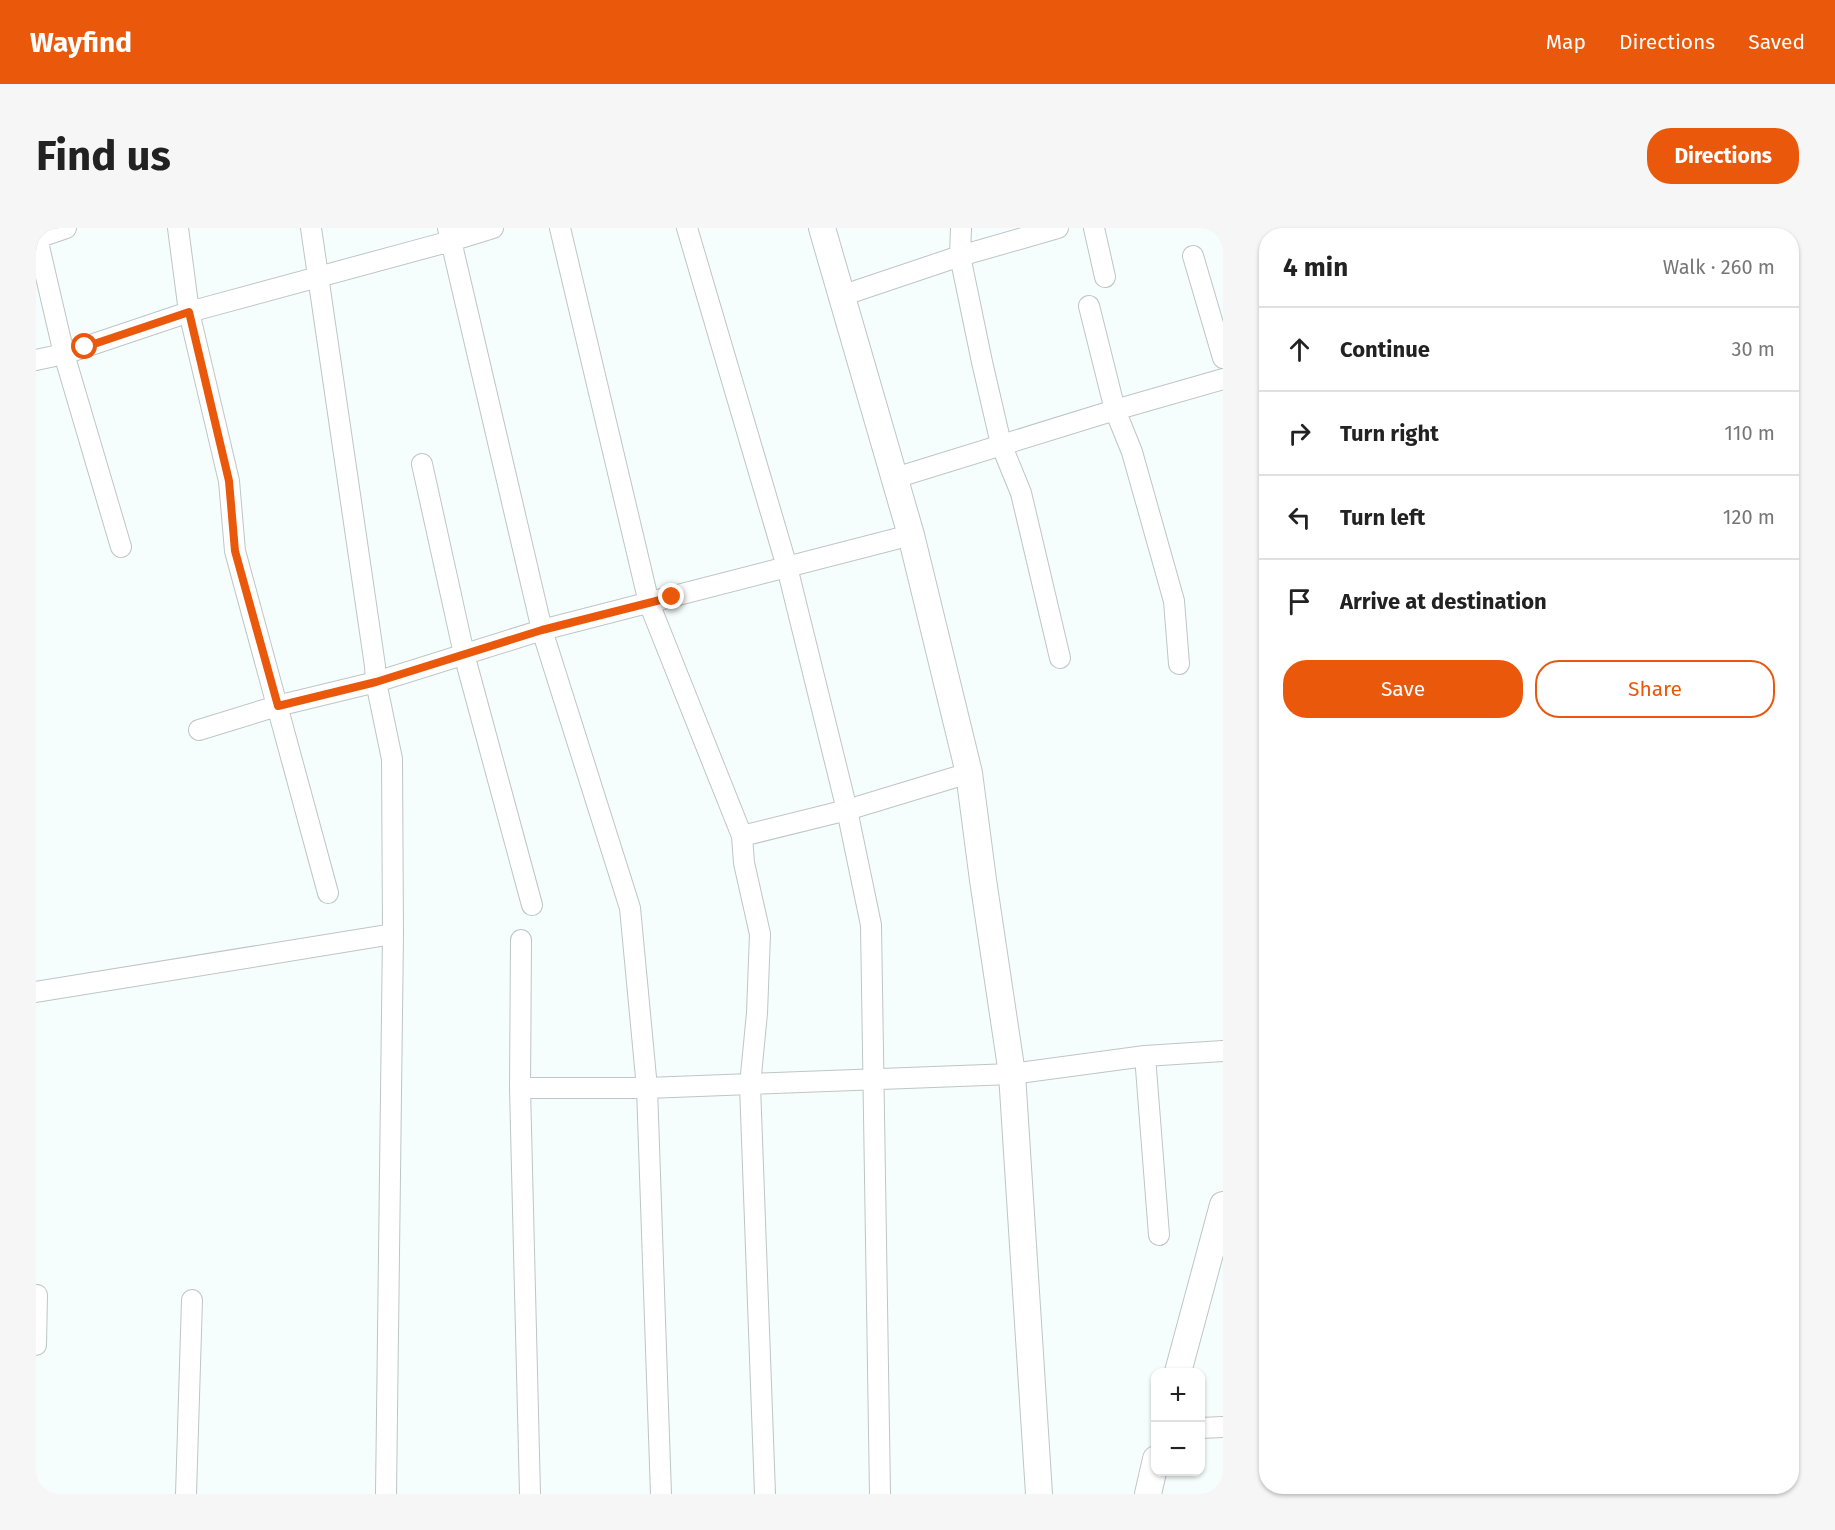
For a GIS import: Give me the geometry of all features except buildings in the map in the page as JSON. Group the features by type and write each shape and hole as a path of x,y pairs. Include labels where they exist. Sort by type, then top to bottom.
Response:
{"street":[{"path":"66,228 37,238 64,354 121,547"},
{"path":"178,228 189,312 229,481 235,551 328,893"},
{"path":"311,228 366,598 376,682 392,759 393,934 386,1494"},
{"path":"36,360 64,354 189,312 318,276 449,235 493,228"},
{"path":"560,228 650,603 742,836 744,863 760,934 757,1013 750,1085 765,1494"},
{"path":"687,228 787,567 847,810 871,925 880,1494"},
{"path":"822,228 911,535 969,773 1012,1074 1039,1494"},
{"path":"961,228 960,255 1001,444 1021,493 1060,657"},
{"path":"841,296 960,255 1058,228"},
{"path":"1094,228 1105,278"},
{"path":"449,235 542,630 630,908 646,1088 661,1494"},
{"path":"1193,256 1223,358"},
{"path":"1089,306 1115,410 1132,452 1174,601 1179,664"},
{"path":"895,478 1001,444 1223,379"},
{"path":"422,464 464,654 532,905"},
{"path":"199,730 278,706 376,682 542,630 911,535"},
{"path":"742,836 847,810 969,773"},
{"path":"36,992 393,934"},
{"path":"520,940 520,1088 530,1494"},
{"path":"520,1088 646,1088 1012,1074 1145,1056 1223,1051"},
{"path":"1145,1056 1159,1235"},
{"path":"1179,1368 1223,1205"},
{"path":"36,1345 37,1295"},
{"path":"186,1494 192,1300"},
{"path":"1205,1428 1223,1427"},
{"path":"1148,1494 1152,1476"}],"route":[{"path":"85,347 189,312 229,481 235,551 278,706 376,682 542,630 672,597"}]}
